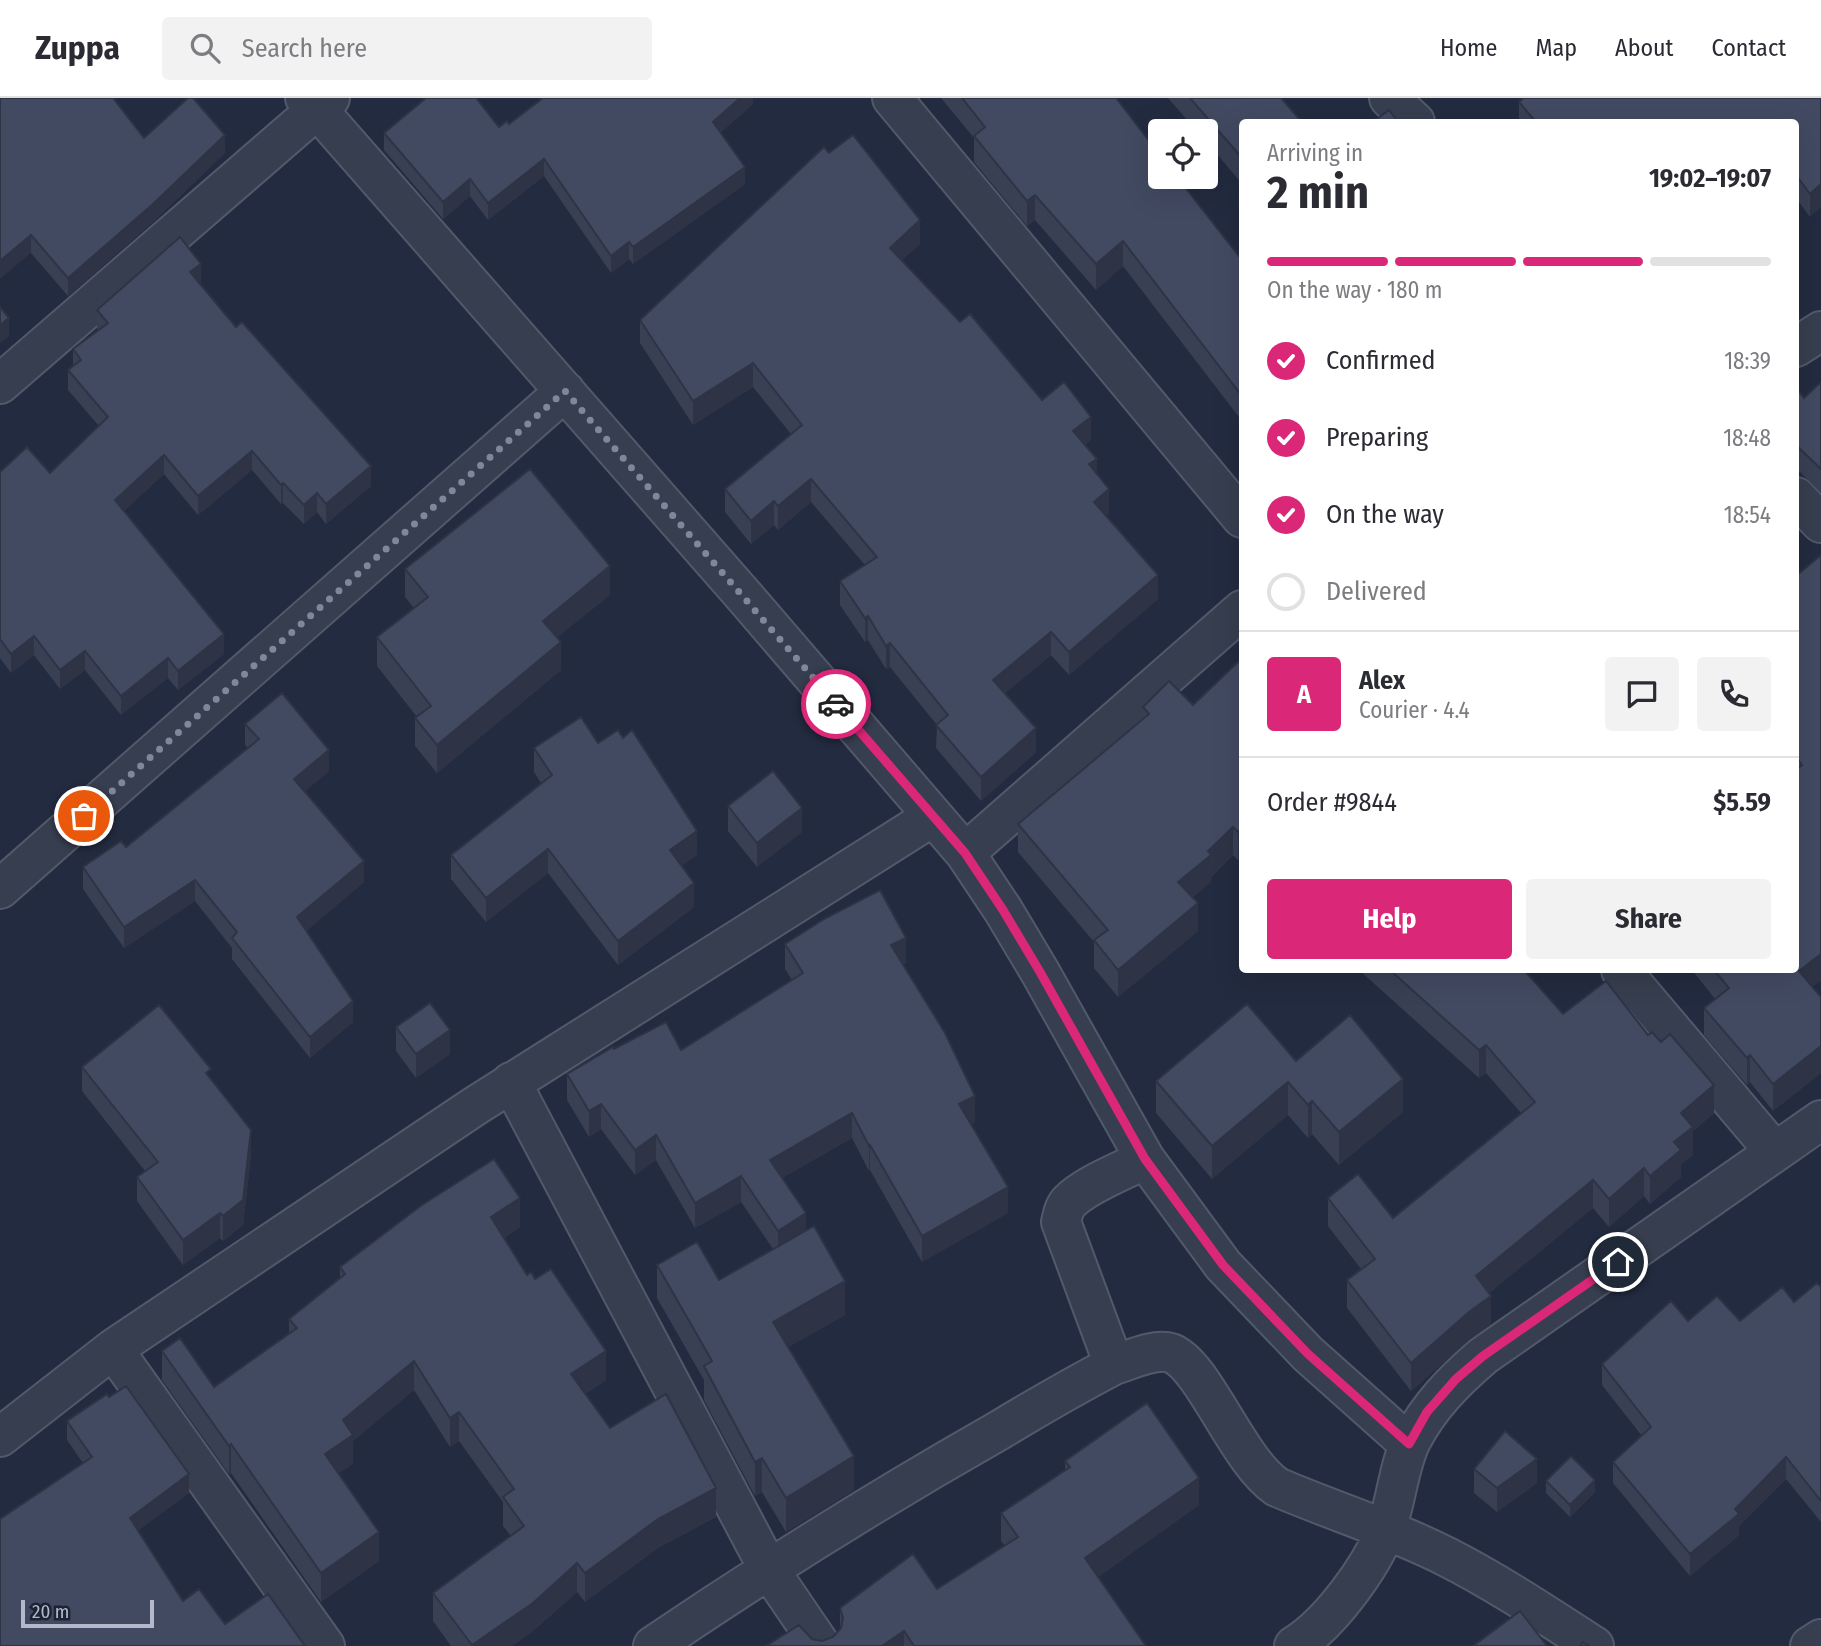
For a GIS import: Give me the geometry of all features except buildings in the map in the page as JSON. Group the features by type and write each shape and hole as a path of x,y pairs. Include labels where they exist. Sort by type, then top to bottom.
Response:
{"street":[{"path":"892,98 1239,514"},
{"path":"1389,98 1412,119"},
{"path":"0,384 318,102 965,853 1040,972 1145,1159 1223,1265 1308,1354 1409,1444"},
{"path":"1799,345 1821,331"},
{"path":"0,889 565,391"},
{"path":"1799,500 1821,523"},
{"path":"965,853 1239,613"},
{"path":"0,1437 113,1349 511,1082 932,817"},
{"path":"1624,973 1775,1152"},
{"path":"511,1082 768,1568 821,1646"},
{"path":"1294,1646 1325,1619 1371,1559 1386,1529 1409,1444 1427,1412 1456,1379 1483,1356 1821,1120"},
{"path":"1114,1365 1061,1222 1063,1212 1070,1202 1085,1190 1145,1159"},
{"path":"113,1349 325,1646"},
{"path":"653,1646 768,1568 1068,1389 1114,1365 1154,1353 1169,1352 1180,1358 1197,1377 1250,1461 1264,1478 1277,1487 1386,1529 1445,1556 1503,1587 1594,1646"},
{"path":"1810,1646 1821,1639"}],"way so far":[{"path":"84,816 565,391 836,704"}],"route":[{"path":"836,704 965,853 1040,972 1145,1159 1223,1265 1308,1354 1409,1444 1427,1412 1456,1379 1483,1356 1618,1262"}]}
